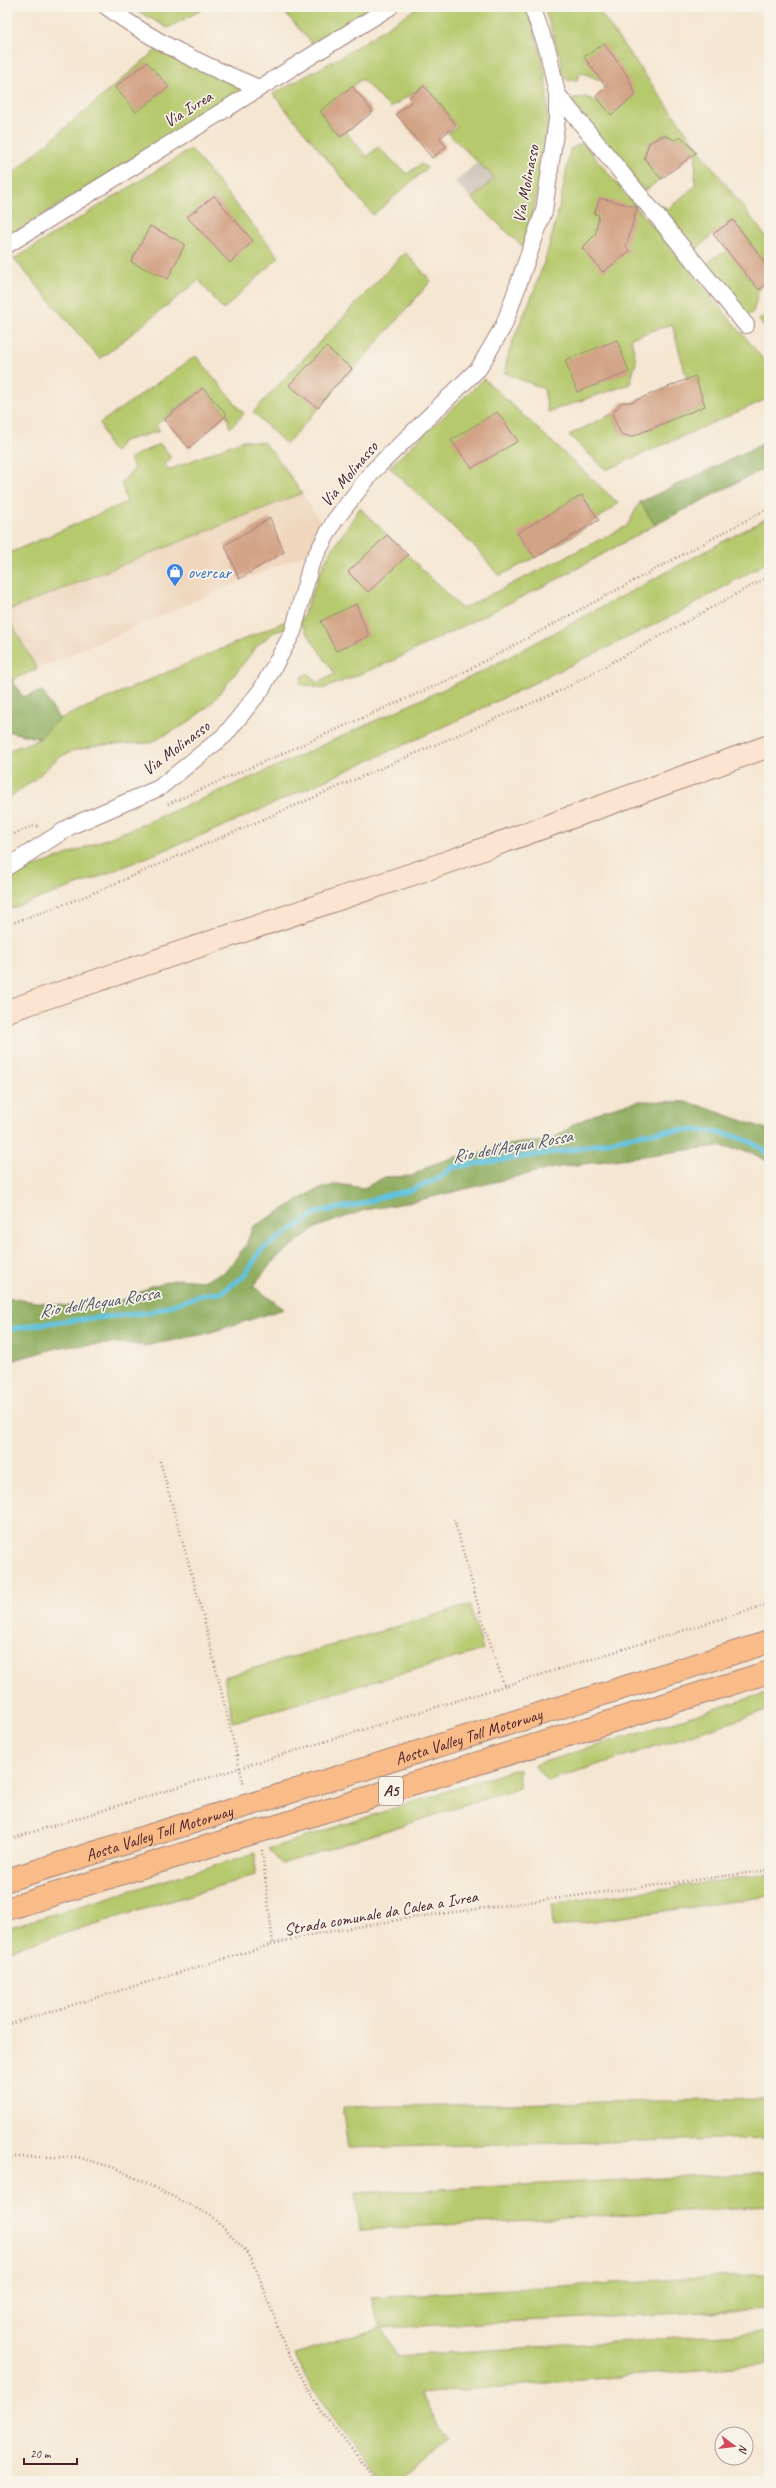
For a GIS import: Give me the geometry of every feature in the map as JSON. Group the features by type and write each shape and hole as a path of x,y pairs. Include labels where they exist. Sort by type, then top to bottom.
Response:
{"highway":[{"name":"Aosta Valley Toll Motorway","path":"7,1880 533,1717 769,1642"},
{"name":"Aosta Valley Toll Motorway","path":"7,1909 769,1672"}],"main road":[{"path":"7,1011 439,864 769,746"}],"street":[{"path":"107,7 122,18 204,65 259,88"},
{"name":"Via Ivrea","path":"7,245 390,7"},
{"name":"Via Molinasso","path":"7,867 71,826 159,788 225,735 261,690 293,632 311,564 335,520 374,470 479,368 504,325 544,211 557,119 557,94 548,51 532,7"},
{"path":"557,94 746,325"}],"path":[{"path":"165,805 454,677 769,508"},
{"path":"7,925 86,896 562,690 715,608 769,576"},
{"path":"7,837 32,826 40,826"},
{"path":"160,1461 203,1615 239,1768"},
{"path":"454,1519 480,1612 504,1685"},
{"path":"7,1840 769,1604"},
{"path":"265,1859 273,1944"},
{"name":"Strada comunale da Calea a Ivrea","path":"7,2025 273,1944 314,1934 410,1918 769,1870"},
{"path":"7,2157 77,2157 115,2168 212,2216 245,2250 258,2273 285,2347 320,2410 377,2481"}],"shaded area":[{"path":"478,162 494,178 472,199 455,182"},
{"path":"302,493 322,525 307,553 37,669 7,616 7,611"}],"green space":[{"path":"130,7 207,7 168,28"},
{"path":"280,7 380,7 315,47"},
{"path":"418,7 526,7 538,43 545,71 547,123 546,144 539,186 523,247 472,199 494,178 448,133 457,127 425,85 390,108 362,79 320,111 340,136 346,132 367,157 378,147 407,174 421,164 427,168 373,215 273,94 341,57"},
{"path":"544,7 596,7 703,155 769,241 769,268 733,220 713,234 696,250 660,205 668,209 695,186 696,153 682,137 675,140 664,135 649,143 644,158 661,179 643,192 572,103 573,98 586,97 595,101 603,94 605,86 602,81 581,72 576,81 567,80 561,72 562,63"},
{"path":"157,49 244,90 7,237 7,178"},
{"path":"583,143 769,366 769,398 606,470 569,435 612,414 621,434 631,437 704,406 695,377 687,380 672,324 631,338 636,362 630,384 548,412 544,389 505,373 513,339 532,296 548,251 561,200 570,149"},
{"path":"191,149 279,257 223,310 199,280 100,359 14,259"},
{"path":"728,251 759,290 753,312 746,317 704,270 711,259"},
{"path":"405,252 431,281 353,370 333,389 332,394 286,444 253,412"},
{"path":"769,312 769,334 759,320"},
{"path":"196,356 244,414 230,428 227,415 203,388 156,425 160,431 123,441 115,452 109,447 100,423"},
{"path":"484,379 618,503 576,534 546,552 499,576 476,548 389,467"},
{"path":"243,440 264,443 275,455 302,493 7,611 7,554 127,502 121,483 134,469 130,458 160,444 171,458 164,465 169,470"},
{"path":"769,441 769,466 655,525 640,502"},
{"path":"640,502 655,525 558,579 390,662 323,689 300,684 302,677 308,673 317,683 335,674 300,623 326,559 360,508 462,609 627,526"},
{"path":"769,517 769,561 684,610 450,724 224,826 91,880 7,910 7,878 134,828 273,768 483,671"},
{"path":"7,616 37,669 12,680 23,697 42,691 59,719 286,621 287,629 274,632 258,645 211,704 186,724 150,743 100,745 72,751 58,758 35,779 7,799 7,751 40,739 7,731"},
{"path":"12,680 23,697 42,691 59,719 40,738 7,731 7,681"},
{"path":"638,1101 689,1102 769,1130 769,1162 750,1152 717,1146 553,1168 411,1202 365,1210 317,1227 275,1259 253,1286 284,1309 205,1334 144,1346 122,1343 61,1347 7,1362 7,1298 66,1306 104,1305 132,1297 151,1286 178,1279 202,1281 225,1272 246,1245 253,1227 314,1191 337,1184 364,1188 385,1177 412,1176 431,1165 455,1157 477,1155 499,1147 521,1143 551,1141 574,1124 604,1110"},
{"path":"470,1605 483,1650 233,1722 224,1677"},
{"path":"769,1692 769,1710 547,1781 534,1765"},
{"path":"519,1768 519,1788 282,1864 268,1849"},
{"path":"255,1853 255,1875 7,1951 7,1928"},
{"path":"769,1874 769,1896 553,1927 551,1904"},
{"path":"766,2099 768,2138 348,2148 342,2107"},
{"path":"769,2173 769,2206 360,2230 355,2193"},
{"path":"769,2274 769,2309 381,2328 397,2356 769,2332 769,2364 419,2394 448,2439 399,2481 385,2481 359,2451 324,2405 303,2372 294,2354 380,2328 371,2297"}],"building":[{"path":"604,44 625,72 636,95 611,115 596,96 606,87 584,57"},
{"path":"147,62 169,87 136,112 115,87"},
{"path":"352,86 373,112 340,137 320,111"},
{"path":"424,86 456,125 440,138 446,147 432,158 396,114 412,101 409,97"},
{"path":"664,135 675,140 682,137 696,153 661,179 644,158 649,143"},
{"path":"214,196 253,241 230,263 187,217"},
{"path":"600,198 637,207 626,247 630,251 603,272 582,248 595,235 599,215 594,214"},
{"path":"733,220 769,268 769,282 759,290 713,234"},
{"path":"150,226 185,244 168,279 131,262"},
{"path":"617,340 629,372 577,392 565,360"},
{"path":"326,347 352,369 332,389 318,408 289,385"},
{"path":"695,376 705,406 631,437 621,434 612,414 622,402 631,402"},
{"path":"203,388 227,415 189,448 164,420"},
{"path":"497,412 518,441 472,468 451,440"},
{"path":"582,495 599,520 535,558 517,533"},
{"path":"270,518 284,552 239,579 225,545"},
{"path":"387,535 408,555 368,592 348,572"},
{"path":"356,604 369,636 336,651 321,621"}],"waterway":[{"name":"Rio dell'Acqua Rossa","path":"7,1330 40,1324 151,1312 202,1295 222,1292 244,1276 261,1250 318,1212 357,1205 388,1195 409,1191 439,1178 453,1167 570,1150 635,1136 675,1130 710,1131 727,1134 743,1139 757,1146 769,1155"}],"place":[{"name":"overcar","path":"175,587"}]}
